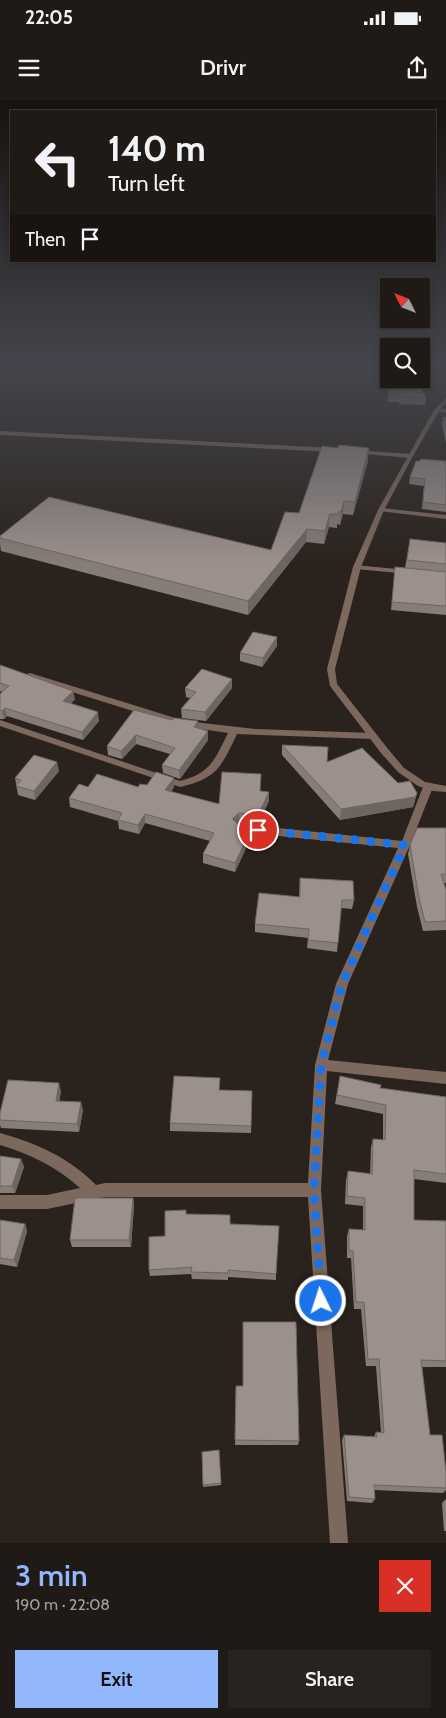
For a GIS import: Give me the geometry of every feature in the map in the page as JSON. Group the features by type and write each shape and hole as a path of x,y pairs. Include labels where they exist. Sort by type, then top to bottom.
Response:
{"street":[{"path":"428,430 410,456 381,510 357,567 331,669 333,684 393,763 412,779 428,787 446,789"},
{"path":"0,433 340,451"},
{"path":"350,451 410,456"},
{"path":"381,510 446,517"},
{"path":"357,567 416,573"},
{"path":"18,672 184,724 278,733 373,736"},
{"path":"0,722 180,784 198,780 213,771 235,729"},
{"path":"339,1543 314,1190 321,1065 342,984 405,845 428,787"},
{"path":"239,828 405,845"},
{"path":"321,1065 446,1078"},
{"path":"0,1139 44,1155 64,1166 94,1193"},
{"path":"0,1202 47,1202 106,1190 314,1190"}],"building":[{"path":"339,445 369,448 355,502 344,501 341,512 330,514 325,531 307,529 248,601 0,538 0,536 49,497 271,550 285,512 299,513 322,446 338,448"},
{"path":"421,459 446,461 446,505 423,502 425,479 410,477 416,461"},
{"path":"410,539 446,543 446,564 407,560"},
{"path":"395,567 446,572 446,606 392,602"},
{"path":"253,632 277,637 263,658 240,653"},
{"path":"0,665 73,691 63,701 98,712 82,732 5,708 2,711 0,710 0,694 9,686 0,683"},
{"path":"202,669 232,679 205,712 181,709 196,692 185,688"},
{"path":"134,710 172,720 174,718 198,721 194,727 208,731 179,770 162,765 175,748 136,735 121,751 107,746"},
{"path":"282,745 328,747 327,762 362,748 398,783 410,781 417,793 415,797 341,809"},
{"path":"34,755 57,762 34,791 16,786 21,780 15,778"},
{"path":"156,772 174,778 165,790 219,804 222,772 261,774 260,791 269,792 258,815 239,813 233,818 238,824 253,826 235,863 203,854 214,833 145,814 138,825 118,820 122,813 69,798 79,784 88,787 97,774 138,787 140,784 147,785"},
{"path":"417,828 446,828 446,874 441,874 446,890 446,921 425,922 410,845"},
{"path":"300,878 353,881 354,900 342,900 338,943 308,940 309,929 255,924 259,893 300,897"},
{"path":"174,1076 220,1078 219,1090 252,1091 251,1126 170,1123"},
{"path":"340,1076 381,1085 380,1088 446,1097 446,1174 414,1170 414,1220 446,1221 446,1361 421,1360 430,1435 442,1435 446,1488 374,1485 375,1499 349,1497 344,1435 377,1437 376,1432 384,1433 379,1359 368,1359 364,1302 356,1302 353,1251 349,1250 349,1229 365,1230 365,1198 347,1196 348,1171 372,1174 373,1139 385,1140 386,1105 337,1095"},
{"path":"8,1080 59,1083 56,1101 81,1102 77,1124 0,1120"},
{"path":"0,1156 21,1159 12,1186 0,1186"},
{"path":"75,1198 133,1198 129,1240 70,1240"},
{"path":"186,1210 186,1214 230,1215 230,1224 279,1226 276,1274 228,1270 228,1273 191,1272 192,1267 149,1270 149,1237 165,1236 165,1211"},
{"path":"0,1220 25,1224 14,1260 0,1258"},
{"path":"243,1322 296,1322 299,1441 235,1440 236,1386 243,1386"},
{"path":"219,1450 221,1483 203,1485 202,1452"}],"route":[{"path":"258,830 405,845 342,984 321,1065 314,1190 321,1301"}]}
